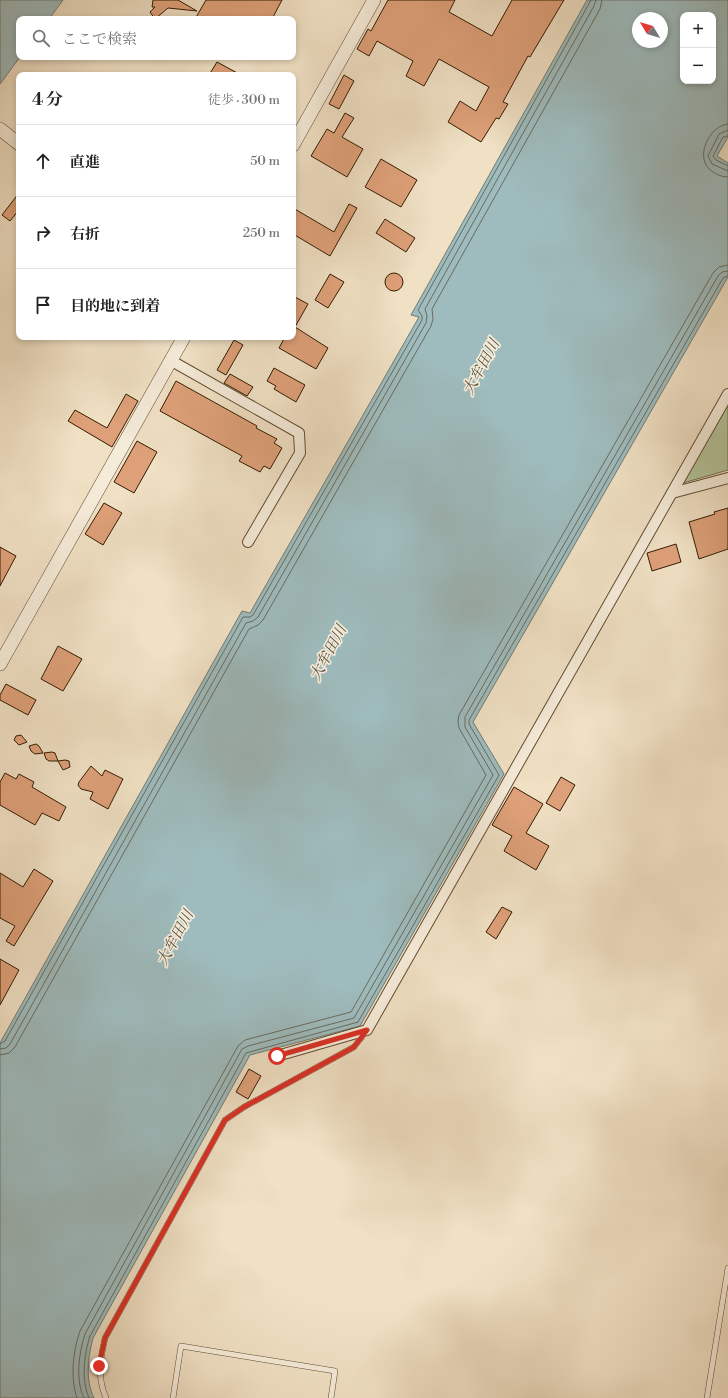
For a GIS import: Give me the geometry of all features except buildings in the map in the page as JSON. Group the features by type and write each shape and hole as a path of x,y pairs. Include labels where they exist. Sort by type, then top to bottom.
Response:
{"street":[{"path":"296,140 374,0"},
{"path":"0,129 16,142"},
{"path":"0,664 182,340"},
{"path":"170,360 299,433 300,453 248,542"},
{"path":"277,1056 367,1030 728,394"},
{"path":"672,493 728,478"}],"lane":[{"path":"106,1398 100,1385 99,1366 105,1338 225,1120 244,1107 354,1047 367,1030"},
{"path":"707,1398 728,1268"},
{"path":"173,1398 181,1346 335,1372 331,1398"}],"green space":[{"path":"728,405 728,470 683,483"}],"water":[{"path":"0,0 63,0 51,16 16,16 16,60 18,60 0,84"},
{"name":"大牟田川","path":"587,0 728,0 728,137 717,156 728,163 728,277 473,722 504,774 360,1026 250,1055 93,1338 88,1376 94,1398 0,1398 0,1043 242,611 250,613 419,317 411,315"}],"route":[{"path":"99,1366 105,1338 225,1120 244,1107 354,1047 367,1030 277,1056"}]}
